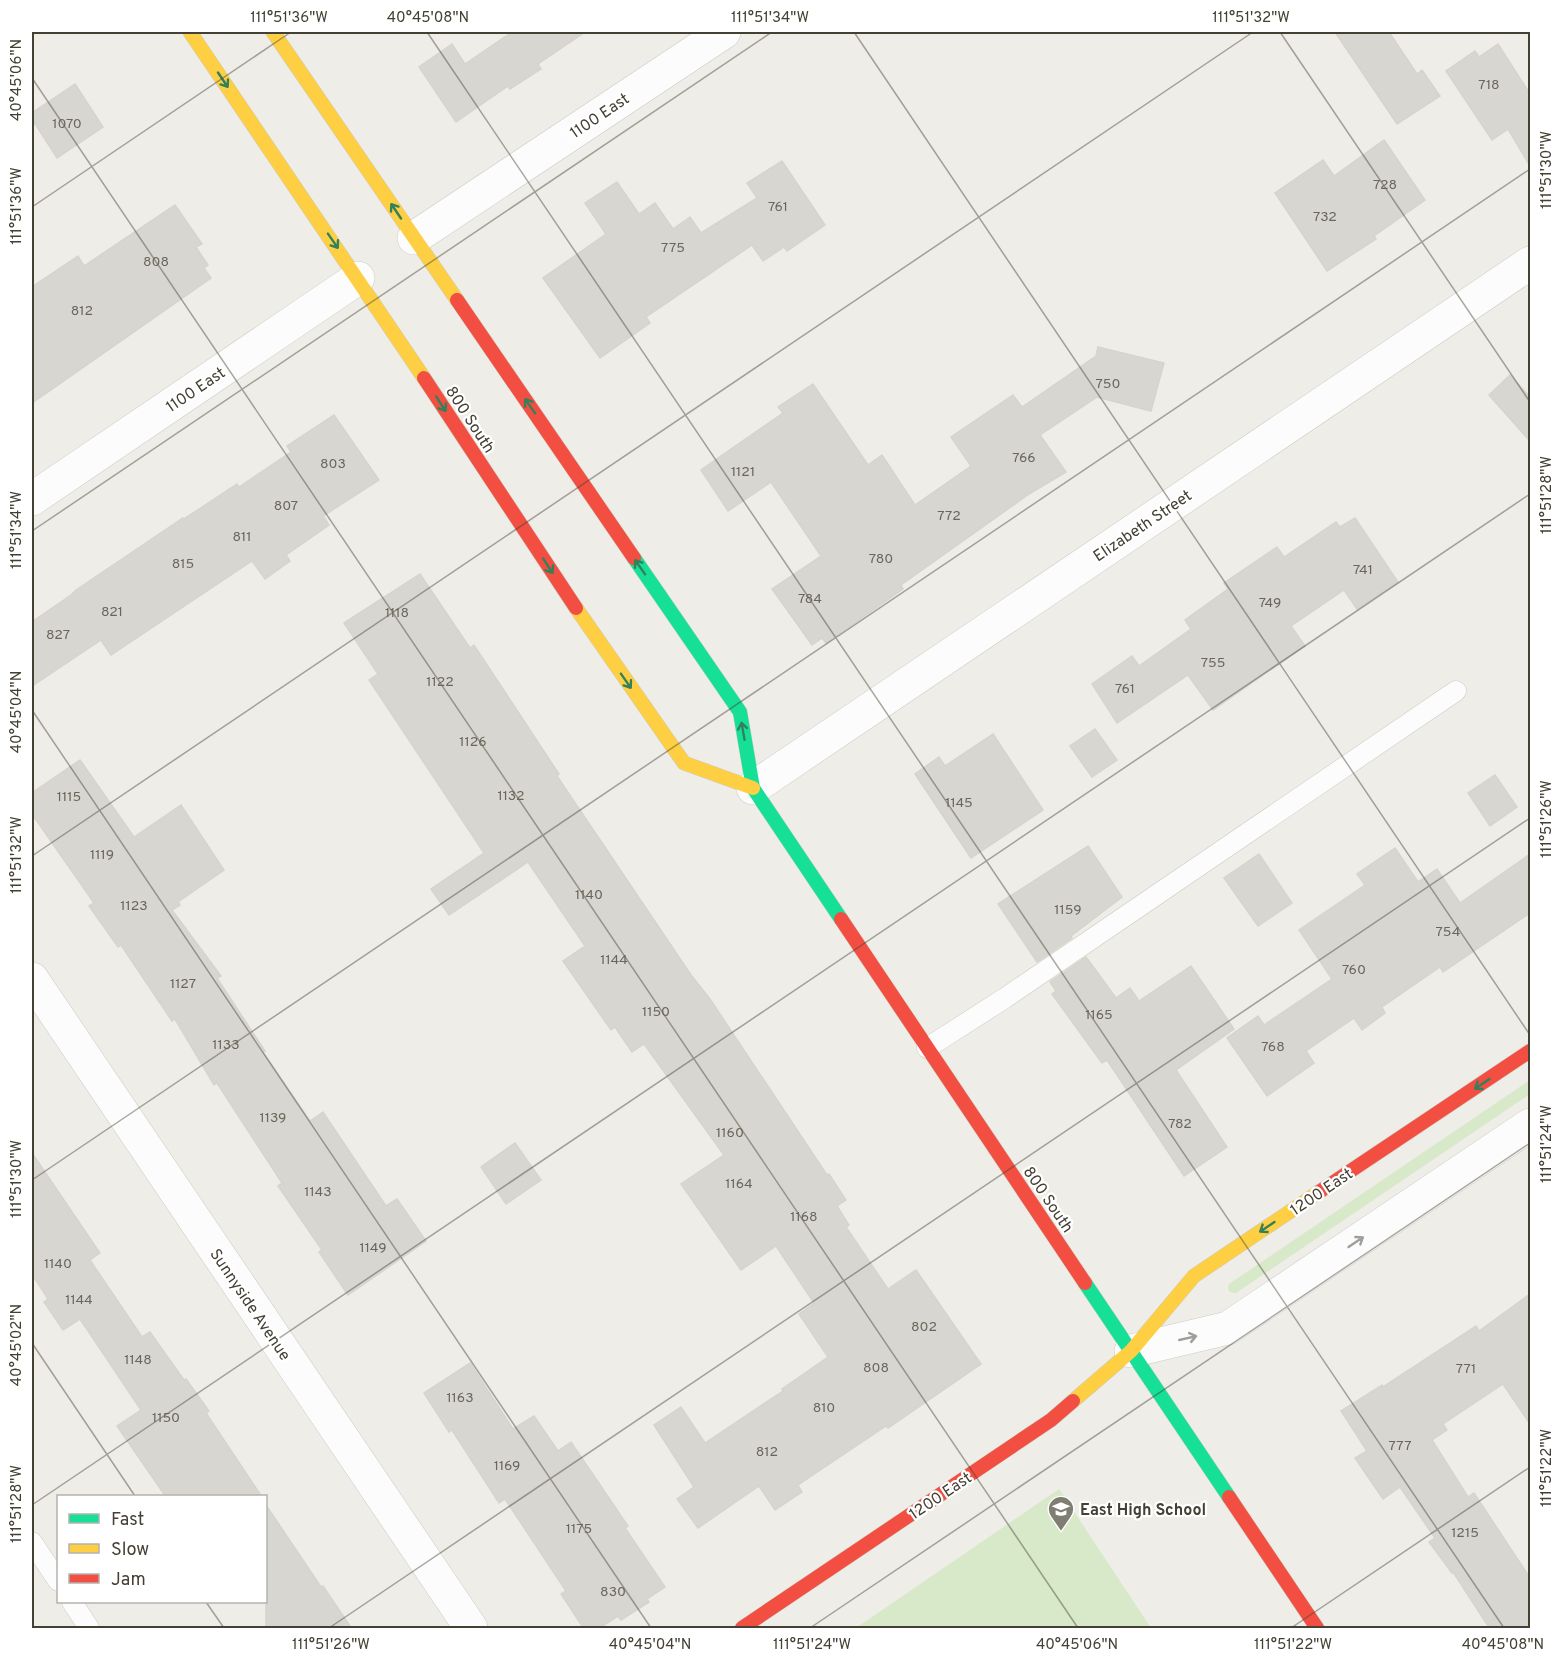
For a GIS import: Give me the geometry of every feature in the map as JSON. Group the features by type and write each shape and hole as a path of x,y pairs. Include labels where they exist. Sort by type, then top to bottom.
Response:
{"main road":[{"name":"800 South","path":"190,32 358,278 592,633 684,763 753,788"},
{"name":"800 South","path":"273,32 740,712 753,788 1317,1629"},
{"name":"1200 East","path":"742,1629 1051,1420 1131,1352 1194,1276 1530,1052"}],"street":[{"name":"1100 East","path":"414,238 724,32"},
{"name":"Elizabeth Street","path":"753,788 1530,262"},
{"name":"1100 East","path":"32,499 358,278"},
{"name":"Sunnyside Avenue","path":"32,979 471,1629"},
{"name":"1200 East","path":"1131,1352 1228,1328 1530,1125"}],"lane":[{"path":"927,1048 1005,998 1456,691"},
{"path":"32,1542 57,1580"},
{"path":"73,1603 89,1629"}],"green space":[{"path":"1530,1080 1530,1094 1236,1293 1230,1292 1229,1284"},
{"path":"1059,1489 1151,1628 856,1628"}],"building":[{"path":"512,32 585,32 538,64 541,69 510,89 508,86 456,122 419,67 452,44 465,64"},
{"path":"1335,32 1389,32 1417,74 1422,70 1440,96 1397,124"},
{"path":"1498,44 1530,94 1530,166 1508,129 1492,140 1446,71 1475,51 1479,57"},
{"path":"75,84 103,127 57,158 32,119 32,113"},
{"path":"1384,140 1425,200 1374,236 1376,239 1327,271 1275,193 1323,160 1334,176"},
{"path":"782,161 825,225 787,251 784,247 763,261 752,245 646,317 650,323 600,358 543,278 606,234 585,203 617,182 639,214 655,203 673,229 690,217 701,233 757,198 747,183"},
{"path":"175,205 202,244 196,247 208,265 204,268 211,278 32,403 32,287 78,256 84,266"},
{"path":"1098,347 1164,363 1151,411 1097,397 1040,435 1066,472 1029,494 901,585 903,589 826,643 822,638 812,645 772,589 821,556 771,482 728,511 701,470 783,413 778,407 813,384 868,465 882,455 915,505 971,466 951,437 1013,395 1022,407 1096,356"},
{"path":"1510,375 1530,397 1530,441 1489,395"},
{"path":"334,415 379,480 323,516 329,525 286,555 290,561 265,579 252,561 111,655 101,640 32,686 32,622 183,518 237,484 239,487 291,452 287,446"},
{"path":"1355,518 1398,582 1357,609 1344,590 1291,626 1305,646 1213,710 1188,675 1117,723 1092,684 1132,656 1139,666 1191,629 1185,620 1228,589 1224,583 1277,547 1284,557 1336,522 1340,527"},
{"path":"420,574 470,648 474,645 559,774 557,776 827,1175 829,1174 846,1200 837,1206 849,1225 846,1227 888,1289 916,1270 981,1364 888,1428 886,1426 798,1485 802,1492 775,1510 759,1486 698,1528 677,1499 694,1487 654,1425 681,1407 705,1443 783,1391 782,1389 828,1357 799,1314 814,1303 776,1246 741,1270 681,1184 724,1155 644,1044 632,1052 615,1027 611,1030 563,961 585,946 528,862 449,915 431,889 484,853 369,680 378,674 344,623"},
{"path":"1095,729 1117,760 1092,777 1070,746"},
{"path":"993,734 1043,810 971,858 915,774 939,757 945,766"},
{"path":"80,760 134,837 181,805 224,870 178,902 180,905 172,910 221,976 217,978 310,1121 323,1112 386,1206 397,1199 426,1241 348,1295 319,1252 322,1250 278,1186 282,1183 217,1083 214,1085 175,1019 172,1021 121,945 118,947 89,906 94,903 32,814 32,793"},
{"path":"1495,775 1517,807 1490,826 1468,793"},
{"path":"1088,846 1122,897 1071,936 1072,938 1037,962 998,904"},
{"path":"1395,848 1418,882 1437,869 1460,903 1530,854 1530,913 1443,972 1440,967 1382,1007 1385,1013 1362,1030 1354,1018 1306,1051 1314,1063 1267,1096 1227,1038 1258,1016 1264,1025 1332,979 1299,930 1365,885 1357,874"},
{"path":"1259,854 1292,903 1258,926 1224,878"},
{"path":"1086,957 1116,998 1130,988 1139,1001 1191,966 1234,1029 1176,1070 1227,1147 1184,1176 1107,1060 1102,1063 1052,994 1056,991 1050,982"},
{"path":"515,1143 541,1180 506,1204 481,1167"},
{"path":"32,1153 100,1253 90,1260 142,1337 150,1332 184,1380 186,1379 209,1411 206,1413 261,1495 165,1495 117,1426 141,1410 80,1319 63,1330 44,1302 48,1299 32,1274"},
{"path":"1530,1294 1530,1424 1503,1384 1443,1424 1447,1430 1432,1440 1468,1497 1474,1493 1530,1578 1530,1629 1490,1629 1453,1572 1429,1542 1435,1538 1400,1487 1383,1499 1355,1458 1367,1451 1341,1411 1382,1385 1383,1387 1476,1326 1479,1331"},
{"path":"470,1363 513,1429 534,1416 558,1451 571,1442 628,1526 625,1528 665,1587 647,1599 649,1602 621,1620 618,1616 598,1629 584,1629 561,1594 566,1591 505,1499 499,1503 452,1430 449,1432 424,1393"},
{"path":"267,1506 352,1629 266,1629 267,1603"}],"traffic: fast":[{"path":"634,558 740,712 753,788 841,919"},
{"path":"1085,1283 1229,1497"}],"traffic: slow":[{"path":"190,32 424,378"},
{"path":"273,32 457,300"},
{"path":"576,608 684,763 753,788"},
{"path":"1073,1401 1131,1351 1194,1276 1319,1192"}],"traffic: jam":[{"path":"457,300 634,558"},
{"path":"424,378 576,608"},
{"path":"841,919 1085,1283"},
{"path":"1319,1192 1530,1051"},
{"path":"742,1628 1051,1420 1073,1401"},
{"path":"1229,1497 1317,1628"}],"place":[{"name":"East High School","path":"1061,1532"}]}
